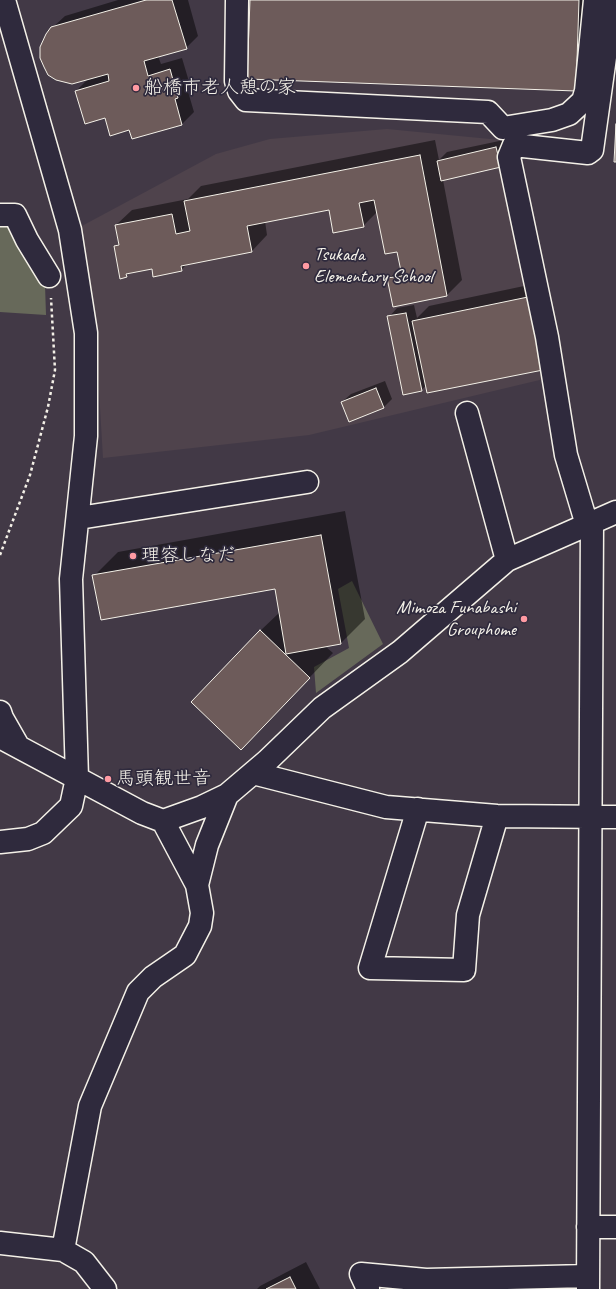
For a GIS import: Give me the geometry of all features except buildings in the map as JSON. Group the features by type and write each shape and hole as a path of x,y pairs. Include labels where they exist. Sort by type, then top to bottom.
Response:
{"street":[{"path":"0,842 28,839 43,833 71,806 77,778 72,579 86,436 86,332 70,230 4,0"},
{"path":"237,0 236,81 239,91 246,100 488,112 503,128 552,120 569,114 583,102 586,91 594,0"},
{"path":"368,1289 361,1274 426,1280 588,1283 590,816 589,523 566,455 547,337 509,157 514,145 588,153 592,150 614,0"},
{"path":"0,215 15,215 27,240 49,276"},
{"path":"467,413 507,560"},
{"path":"79,518 307,482"},
{"path":"0,712 9,741 142,813 163,821 202,807 227,794 254,773 322,708 400,652 507,560 616,512"},
{"path":"254,773 386,807 497,816 616,817"},
{"path":"197,885 207,845 227,794"},
{"path":"418,810 370,968 464,970 468,915 497,816"},
{"path":"63,1250 90,1106 138,992 153,977 185,955 200,926 202,913 197,885 163,821"},
{"path":"588,1227 616,1227"},
{"path":"0,1243 63,1250 84,1262 106,1289"}],"path":[{"path":"0,555 30,475 48,407 55,370 49,276"}],"shaded area":[{"name":"Tsukada Elementary School","path":"387,129 500,140 548,378 309,435 103,458 94,305 80,227 216,154 270,139"}],"green space":[{"path":"12,220 45,285 46,315 0,312 0,221"},
{"path":"352,581 383,644 316,693 314,667 349,648 338,589"}],"place":[{"name":"船橋市老人憩の家","path":"136,88"},
{"name":"Tsukada Elementary School","path":"306,266"},
{"name":"理容しなだ","path":"133,556"},
{"name":"Mimoza Funabashi Grouphome","path":"524,619"},
{"name":"馬頭観世音","path":"108,779"}]}
